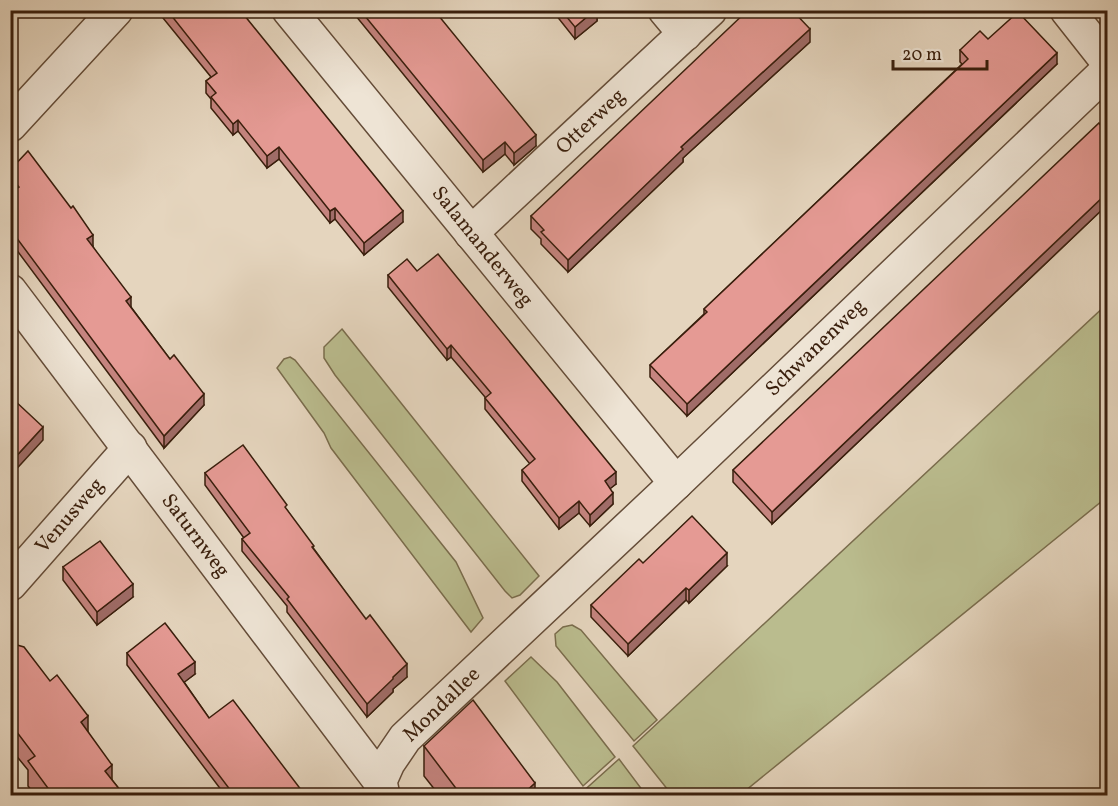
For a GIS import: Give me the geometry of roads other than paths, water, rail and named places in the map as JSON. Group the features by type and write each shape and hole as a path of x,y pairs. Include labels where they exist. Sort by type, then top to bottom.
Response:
{"street":[{"path":"10,125 116,10"},
{"name":"Salamanderweg","path":"289,10 676,483"},
{"name":"Otterweg","path":"471,233 675,22 710,10"},
{"path":"1067,10 1107,62"},
{"name":"Schwanenweg","path":"525,625 1107,70"},
{"name":"Saturnweg","path":"10,291 130,448 381,788"},
{"name":"Venusweg","path":"10,584 130,448"},
{"name":"Mondallee","path":"381,788 387,763 405,738 525,625"}]}
